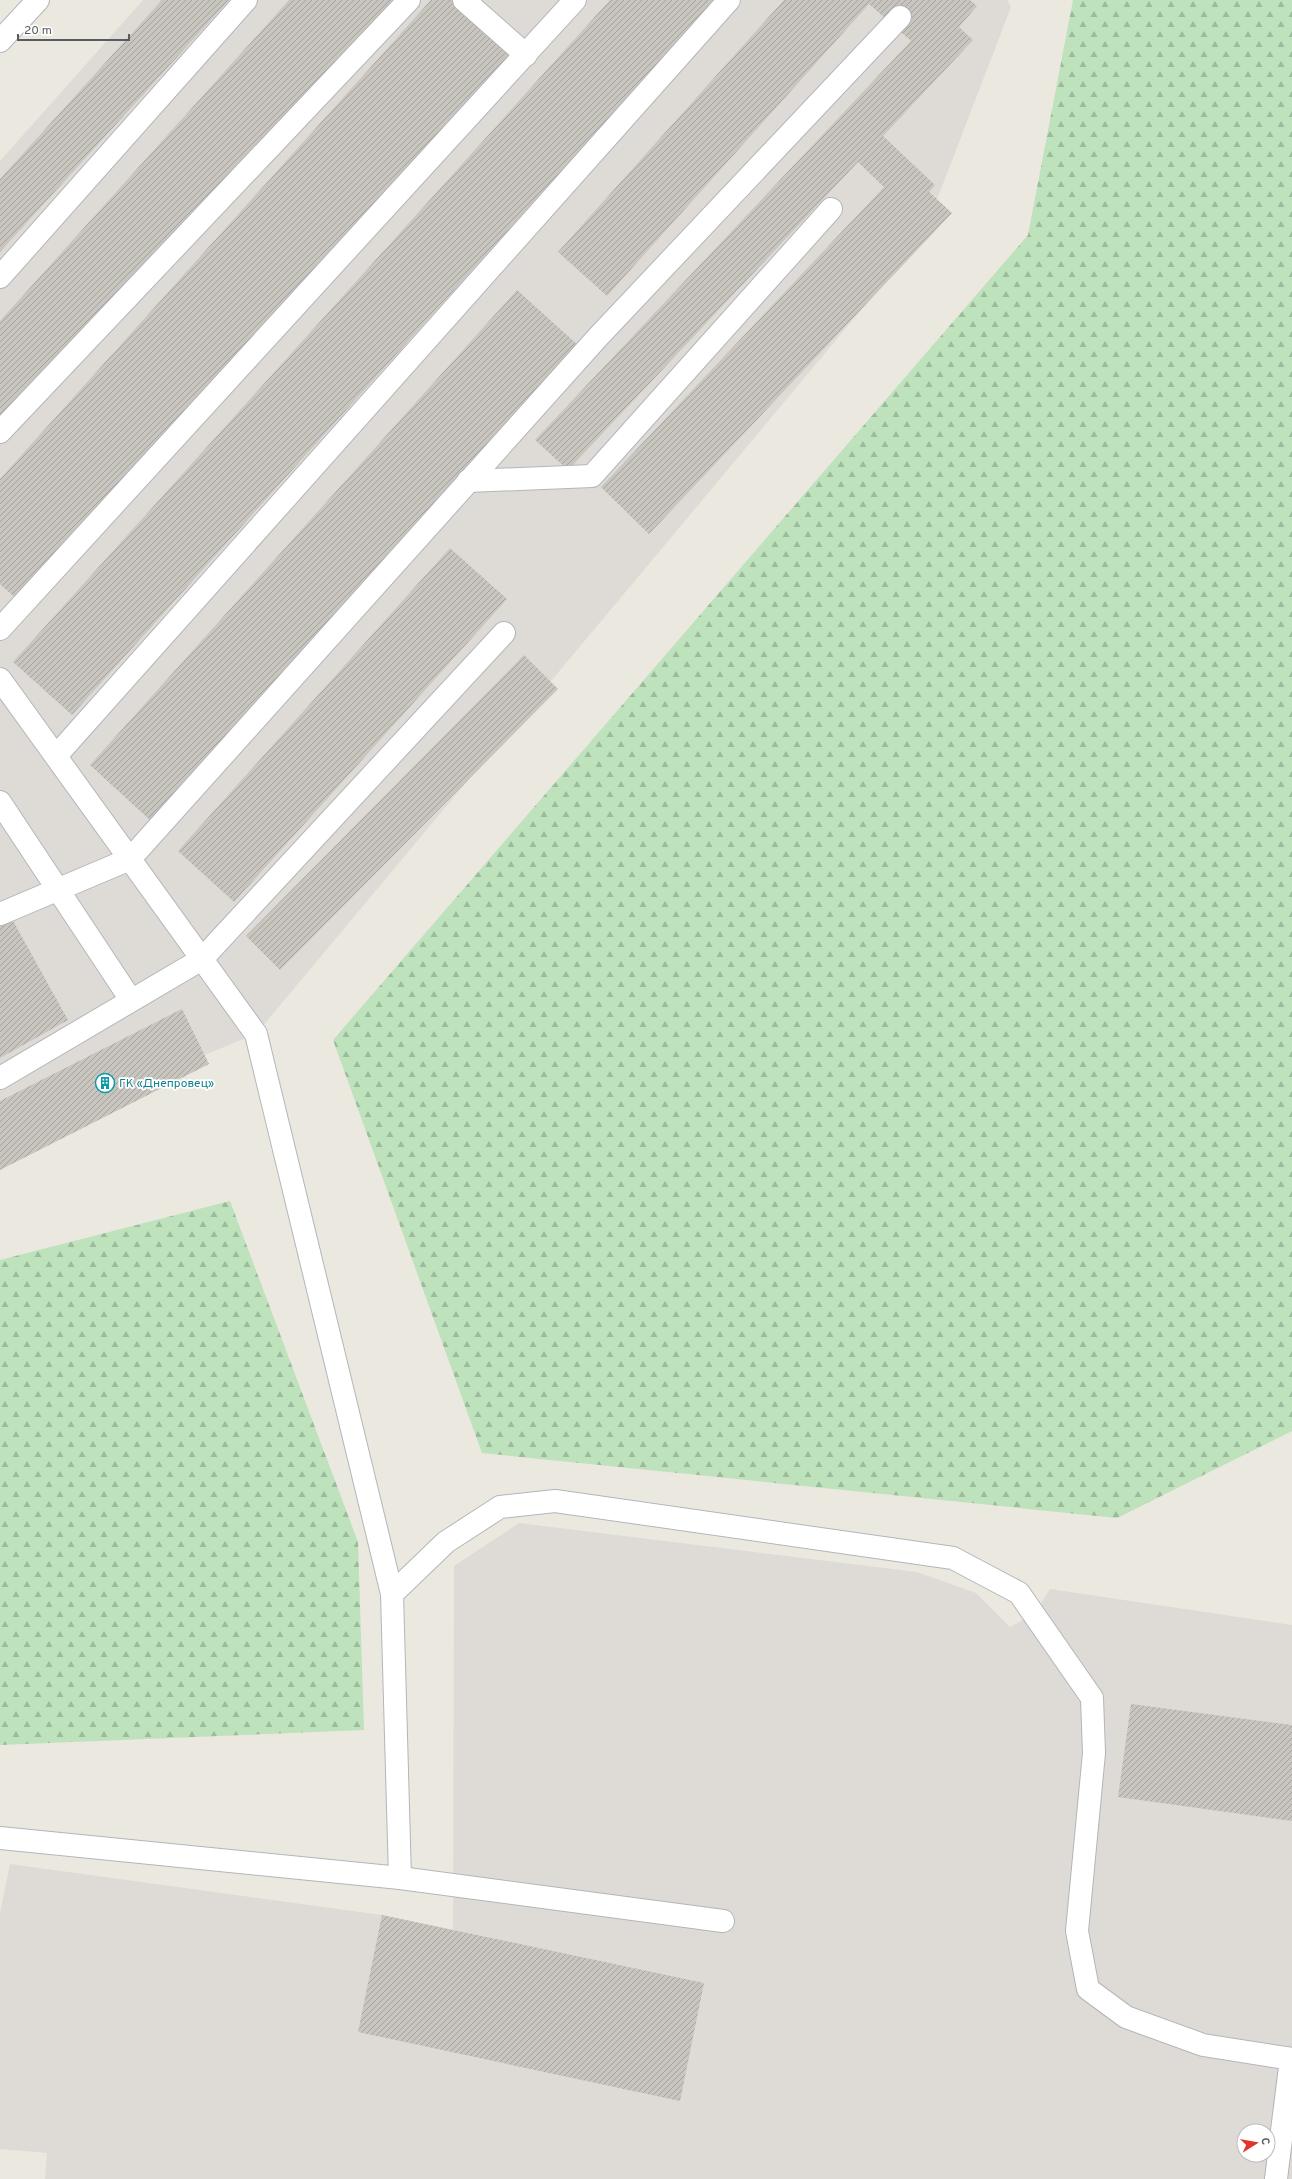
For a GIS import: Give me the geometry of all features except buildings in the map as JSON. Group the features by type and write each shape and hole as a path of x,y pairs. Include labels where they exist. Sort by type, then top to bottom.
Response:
{"street":[{"path":"0,41 38,0"},
{"path":"0,277 246,0"},
{"path":"0,432 409,0"},
{"path":"464,0 526,55"},
{"path":"0,629 575,0"},
{"path":"56,756 729,0"},
{"path":"0,914 130,859 598,337 900,16"},
{"path":"468,482 592,476 831,209"},
{"path":"0,1078 202,959 504,633"},
{"path":"0,679 256,1034 392,1594 400,1878"},
{"path":"0,802 131,1000"},
{"path":"392,1594 446,1542 500,1507 554,1501 946,1557 960,1562 1019,1593 1092,1698 1094,1753 1077,1931 1088,1988 1126,2017 1203,2045 1292,2059 1276,2179"},
{"path":"0,1838 400,1878 723,1920"}],"shaded area":[{"path":"143,0 1007,0 1011,7 923,236 256,1034 0,1138 0,161"},
{"path":"519,1523 917,1572 976,1593 1010,1627 1034,1614 1050,1589 1292,1625 1292,2179 45,2179 47,2153 0,2149 0,1913 10,1864 382,1915 453,1930 454,1566"}],"green space":[{"path":"1073,0 1292,0 1292,1431 1117,1518 482,1453 333,1040 1028,235"},
{"path":"230,1201 358,1542 364,1730 0,1745 0,1260"}],"place":[{"name":"ГК «Днепровец»","path":"105,1083"}]}
